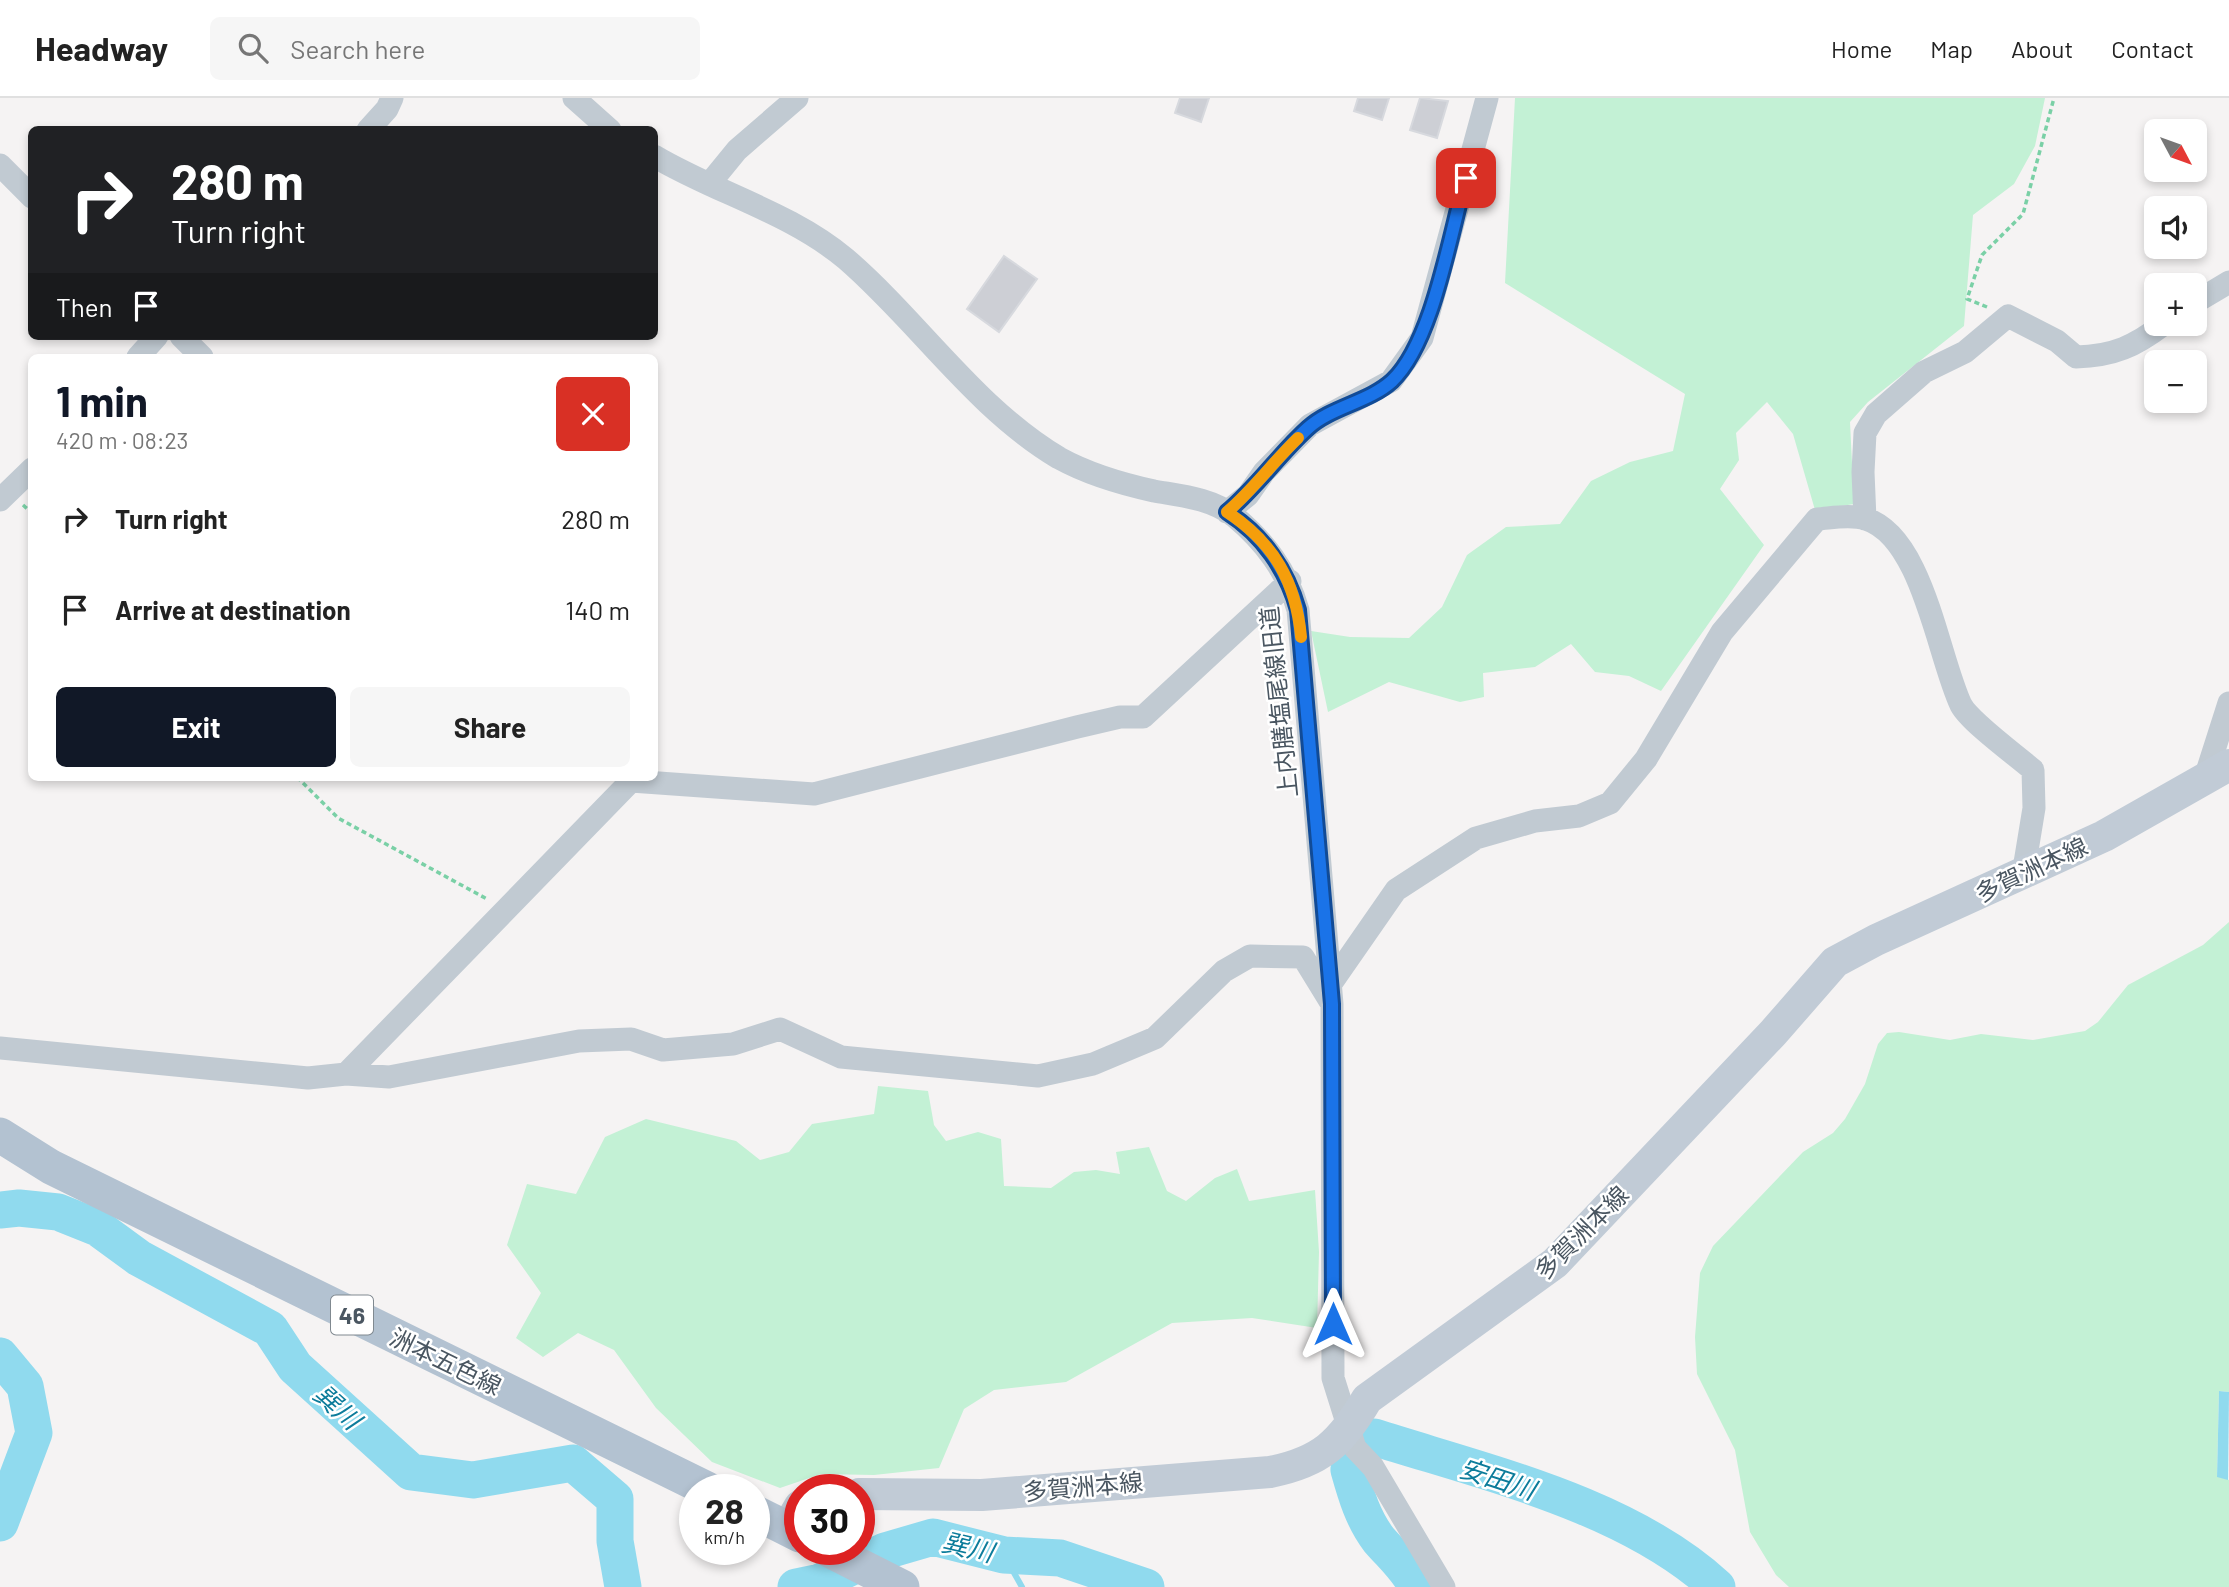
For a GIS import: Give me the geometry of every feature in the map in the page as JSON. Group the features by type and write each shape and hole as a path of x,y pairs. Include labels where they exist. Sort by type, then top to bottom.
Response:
{"main road":[{"name":"多賀洲本線","path":"875,1494 982,1495 1270,1472 1301,1466 1330,1447 1352,1438 1367,1399 1555,1263 1773,1033 1835,962 1875,940 2104,836 2217,770"},
{"name":"洲本五色線","path":"0,1135 51,1167 679,1475"},
{"path":"860,1565 895,1583"}],"street":[{"path":"372,126 387,109 392,98"},
{"path":"574,98 606,126"},
{"path":"710,183 737,150 797,98"},
{"path":"1227,512 1248,495 1264,472 1310,425 1391,381 1422,338 1487,98"},
{"name":"上内膳塩尾線旧道","path":"658,158 790,223 845,258 987,401 1045,449 1081,468 1112,480 1192,496 1227,512 1263,543 1290,581 1298,610 1331,994 1333,1378 1352,1438"},
{"path":"0,165 28,193"},
{"path":"2207,295 2229,282"},
{"path":"1866,519 1863,472 1865,433 1876,414 1924,372 1965,352 2008,316 2057,341 2076,357 2099,356 2137,344 2148,336"},
{"path":"141,354 153,340"},
{"path":"185,340 199,354"},
{"path":"0,500 28,473"},
{"path":"0,1048 308,1078 346,1074 389,1077 579,1041 631,1039 663,1050 733,1044 780,1029 841,1056 1038,1076 1093,1064 1155,1038 1224,971 1250,956 1303,957 1331,994 1396,890 1464,845 1486,834 1535,821 1579,816 1610,803 1646,759 1722,632 1817,519 1866,519 1889,532 1900,544 1931,614 1962,706 2033,770 2034,808 2023,875"},
{"path":"654,781 814,794 1077,727 1120,717 1143,717 1290,581"},
{"path":"2217,770 2229,703"},
{"path":"346,1074 627,781"},
{"path":"1352,1438 1373,1467 1444,1587"}],"path":[{"path":"2008,316 1967,299 1982,255 2023,214 2054,98"},
{"path":"301,781 338,818 504,909"}],"green space":[{"path":"1515,98 2045,98 2035,146 2014,184 1973,215 1964,326 1868,402 1850,422 1854,504 1815,510 1793,434 1767,402 1736,433 1739,460 1720,489 1764,545 1661,691 1629,676 1595,672 1571,644 1535,667 1483,673 1484,697 1460,702 1389,682 1328,712 1311,631 1350,637 1409,638 1442,607 1467,555 1506,527 1560,524 1591,481 1630,462 1673,451 1685,394 1505,283"},
{"path":"2229,922 2229,1392 2219,1391 2217,1476 2229,1480 2229,1587 1789,1587 1776,1575 1750,1532 1735,1450 1697,1374 1695,1337 1700,1273 1713,1246 1803,1152 1833,1133 1845,1119 1865,1084 1878,1044 1887,1033 1899,1032 1950,1040 1981,1034 2033,1040 2085,1031 2098,1022 2128,985 2203,945"},
{"path":"878,1086 928,1091 934,1125 946,1141 978,1132 1001,1139 1004,1186 1051,1188 1074,1172 1096,1170 1120,1174 1116,1152 1149,1147 1167,1191 1186,1201 1215,1178 1237,1169 1249,1201 1315,1190 1319,1252 1317,1328 1252,1318 1172,1323 1066,1382 994,1390 964,1409 939,1468 875,1475 784,1474 784,1487 780,1488 770,1484 770,1474 743,1474 712,1462 656,1408 614,1350 578,1333 543,1357 516,1338 541,1293 507,1245 527,1184 576,1194 605,1137 646,1119 736,1141 760,1160 789,1152 812,1124 874,1114"}],"water":[{"path":"2219,1391 2229,1392 2228,1480 2217,1477"}],"building":[{"path":"1180,98 1209,98 1201,122 1175,113"},
{"path":"1358,98 1389,98 1382,120 1354,111"},
{"path":"1420,98 1448,101 1437,138 1410,130"},
{"path":"1004,256 1037,279 999,332 967,309"}],"waterway":[{"name":"巽川","path":"0,1210 19,1208 58,1212 98,1228 139,1258 270,1329 295,1367 411,1472 473,1480 573,1463 615,1499 615,1541 623,1587"},
{"name":"巽川","path":"0,1356 25,1386 34,1433 0,1523"},
{"name":"安田川","path":"1417,1587 1373,1532 1349,1470 1374,1437 1509,1479 1599,1513 1642,1534 1681,1558 1717,1587"},
{"name":"巽川","path":"796,1587 820,1582 885,1551 933,1537 1004,1555 1060,1558 1146,1587"},
{"path":"1004,1555 1022,1587"}],"slow traffic":[{"path":"1298,438 1264,472 1248,495 1227,512 1263,543 1290,581 1298,610 1301,637"}],"route":[{"path":"1333,1324 1332,1004 1298,610 1290,581 1263,543 1227,512 1248,495 1264,472 1310,425 1391,381 1422,338 1466,178"}]}
